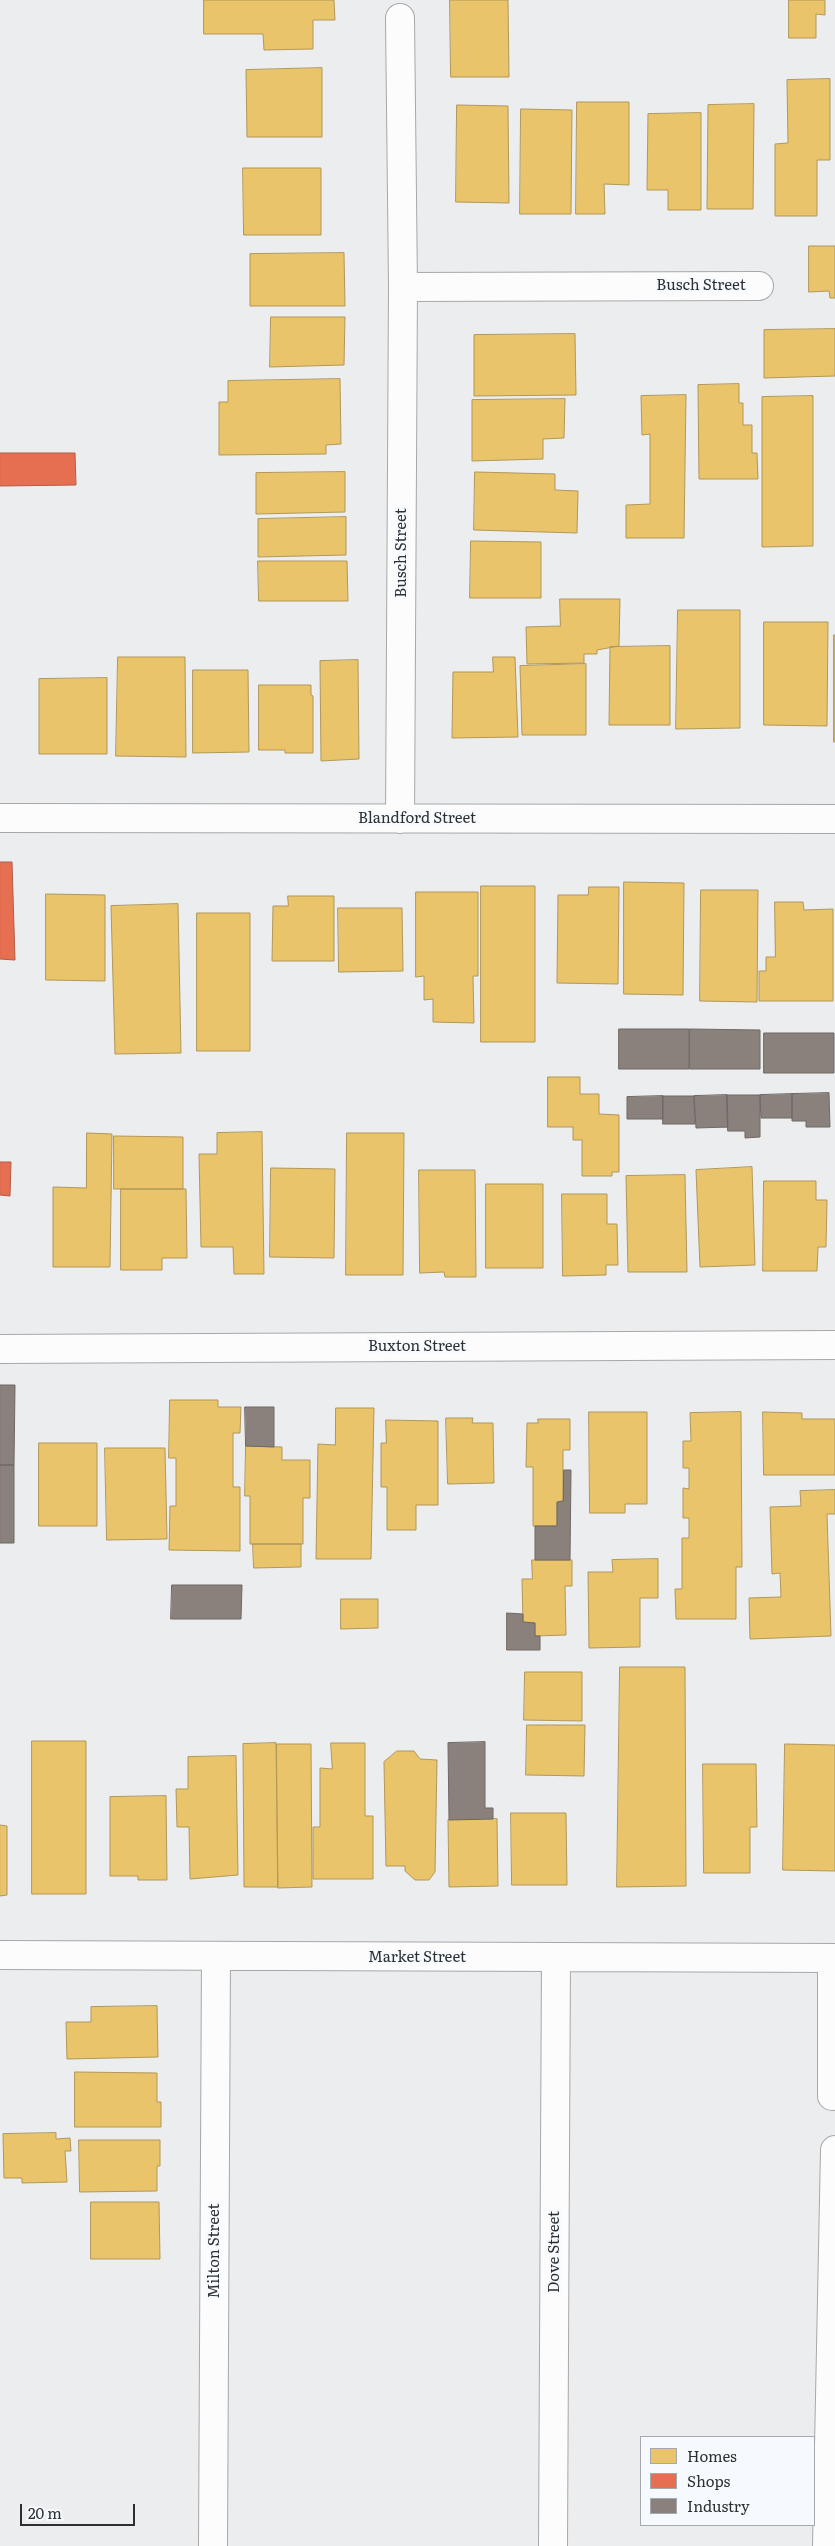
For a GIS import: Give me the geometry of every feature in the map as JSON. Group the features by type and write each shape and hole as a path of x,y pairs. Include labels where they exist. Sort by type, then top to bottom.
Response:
{"street":[{"name":"Busch Street","path":"400,18 403,287 400,819"},
{"name":"Busch Street","path":"403,287 759,286"},
{"name":"Blandford Street","path":"0,818 835,819"},
{"name":"Buxton Street","path":"0,1349 835,1346"},
{"name":"Market Street","path":"0,1955 833,1958"},
{"name":"Milton Street","path":"213,2546 216,1956"},
{"name":"Dove Street","path":"553,2546 556,1958"},
{"path":"832,2096 833,1958"},
{"path":"827,2546 835,2150"}],"building: Homes":[{"path":"204,0 334,0 335,20 313,20 313,49 264,50 263,34 204,34"},
{"path":"450,0 508,0 509,77 451,77"},
{"path":"789,0 825,0 825,15 816,14 816,38 789,38"},
{"path":"322,68 322,137 247,137 246,70"},
{"path":"830,79 830,160 817,160 817,216 775,216 775,144 788,143 787,80"},
{"path":"577,102 629,102 629,185 604,184 605,214 576,214"},
{"path":"754,104 753,209 707,209 708,105"},
{"path":"457,105 508,106 509,203 456,202"},
{"path":"521,109 572,110 571,214 520,214"},
{"path":"701,113 701,210 668,210 668,190 647,190 648,114"},
{"path":"243,168 321,168 321,235 244,235"},
{"path":"809,246 835,246 835,298 830,298 829,291 809,292"},
{"path":"344,253 345,306 250,306 250,254"},
{"path":"271,317 345,317 344,365 270,367"},
{"path":"835,329 835,376 764,378 764,330"},
{"path":"575,334 576,395 474,396 474,335"},
{"path":"340,379 341,444 326,445 326,454 219,455 219,402 228,402 228,381"},
{"path":"739,384 739,403 743,403 743,425 752,425 752,453 757,453 758,479 699,479 698,385"},
{"path":"686,395 684,538 626,538 626,505 650,504 650,434 642,435 641,396"},
{"path":"813,396 813,546 762,547 762,397"},
{"path":"565,399 564,438 543,439 543,459 472,461 472,400"},
{"path":"345,472 345,512 256,514 256,473"},
{"path":"475,472 555,474 555,490 578,491 577,533 474,530"},
{"path":"346,517 346,555 258,557 258,519"},
{"path":"471,541 541,542 541,598 470,598"},
{"path":"258,561 347,561 348,601 259,601"},
{"path":"560,599 620,599 619,646 597,650 597,654 584,654 584,663 527,664 526,627 560,626"},
{"path":"678,610 740,610 740,728 676,729"},
{"path":"764,622 828,622 827,726 764,725"},
{"path":"835,635 835,742 834,742"},
{"path":"670,646 670,725 609,725 610,647"},
{"path":"118,657 185,657 186,757 116,756"},
{"path":"493,657 515,657 518,737 452,738 453,672 493,672"},
{"path":"358,660 359,759 321,761 320,661"},
{"path":"586,664 586,735 522,735 520,666"},
{"path":"193,670 248,670 249,752 193,753"},
{"path":"107,678 107,754 39,754 39,679"},
{"path":"259,685 311,685 311,695 313,696 313,753 285,753 285,750 259,750"},
{"path":"624,882 684,883 683,995 624,994"},
{"path":"481,886 535,886 535,1042 481,1042"},
{"path":"589,887 619,887 618,984 557,983 558,895 588,895"},
{"path":"701,890 758,890 757,1002 700,1001"},
{"path":"416,892 478,892 478,976 473,976 474,1023 433,1022 433,999 424,1000 424,976 416,977"},
{"path":"46,894 105,895 105,981 46,980"},
{"path":"288,896 334,896 334,961 272,961 273,906 288,906"},
{"path":"775,902 803,902 804,910 833,909 833,1001 759,1001 759,971 766,971 766,957 775,957"},
{"path":"178,904 181,1053 115,1054 111,906"},
{"path":"338,908 402,908 403,971 339,972"},
{"path":"197,913 250,913 250,1051 197,1051"},
{"path":"548,1077 580,1077 580,1094 599,1094 599,1114 619,1115 619,1172 612,1172 612,1176 582,1176 582,1140 573,1140 573,1127 548,1127"},
{"path":"262,1132 264,1274 234,1274 233,1247 201,1247 199,1154 217,1154 217,1133"},
{"path":"87,1133 112,1134 110,1267 53,1267 53,1187 86,1188"},
{"path":"347,1133 404,1133 403,1275 346,1275"},
{"path":"114,1136 183,1137 183,1189 114,1189"},
{"path":"752,1167 755,1265 700,1267 696,1170"},
{"path":"271,1168 335,1169 334,1258 270,1257"},
{"path":"419,1170 475,1170 476,1277 445,1277 444,1272 420,1273"},
{"path":"685,1175 687,1272 628,1272 626,1176"},
{"path":"764,1181 816,1181 816,1200 827,1200 826,1247 818,1247 817,1271 763,1271"},
{"path":"486,1184 543,1184 543,1268 486,1268"},
{"path":"121,1189 186,1189 187,1258 162,1258 162,1270 121,1270"},
{"path":"562,1194 607,1194 607,1224 617,1224 618,1265 606,1265 606,1275 563,1276"},
{"path":"170,1400 218,1400 218,1407 241,1407 240,1433 233,1433 233,1487 240,1487 240,1551 169,1550 170,1506 176,1506 176,1458 169,1458"},
{"path":"336,1408 374,1408 371,1559 316,1559 318,1444 335,1445"},
{"path":"589,1412 647,1412 647,1504 625,1504 625,1513 590,1513"},
{"path":"741,1412 742,1567 736,1567 736,1619 676,1619 675,1589 682,1589 682,1538 689,1538 689,1518 683,1518 683,1488 689,1489 689,1468 683,1468 683,1441 691,1441 690,1413"},
{"path":"763,1412 802,1413 802,1419 835,1419 835,1475 764,1475"},
{"path":"446,1418 473,1418 472,1423 493,1423 494,1483 448,1484"},
{"path":"538,1419 570,1419 570,1450 563,1450 563,1501 557,1502 557,1526 533,1526 533,1467 526,1467 527,1423 538,1423"},
{"path":"386,1420 438,1421 438,1505 416,1505 416,1530 387,1530 387,1487 381,1487 381,1443 386,1443"},
{"path":"39,1443 97,1443 97,1526 39,1526"},
{"path":"246,1446 282,1447 282,1460 310,1460 310,1498 303,1498 303,1544 250,1544 250,1496 245,1496"},
{"path":"105,1448 165,1448 167,1539 107,1540"},
{"path":"835,1490 835,1514 827,1514 831,1636 750,1639 749,1598 781,1597 780,1573 772,1574 770,1507 801,1506 800,1491"},
{"path":"253,1544 301,1544 301,1567 254,1568"},
{"path":"658,1559 658,1598 640,1598 640,1647 589,1648 588,1572 613,1572 612,1560"},
{"path":"532,1560 572,1560 572,1586 565,1586 566,1635 535,1636 535,1623 523,1622 522,1579 532,1579"},
{"path":"341,1599 378,1599 378,1628 341,1629"},
{"path":"620,1667 685,1667 686,1886 617,1887"},
{"path":"525,1672 582,1672 582,1721 524,1720"},
{"path":"527,1725 585,1725 584,1776 526,1775"},
{"path":"32,1741 86,1741 86,1894 32,1894"},
{"path":"276,1743 278,1887 244,1887 243,1744"},
{"path":"331,1743 365,1743 365,1816 373,1816 373,1879 313,1879 313,1827 320,1827 320,1768 332,1769"},
{"path":"277,1744 311,1744 312,1887 278,1888"},
{"path":"785,1744 835,1745 835,1871 783,1870"},
{"path":"397,1751 414,1751 420,1759 437,1760 435,1872 429,1880 415,1880 405,1871 405,1866 386,1866 384,1762"},
{"path":"236,1756 238,1875 190,1879 189,1827 177,1827 176,1789 188,1789 188,1757"},
{"path":"703,1764 756,1764 757,1827 750,1827 750,1873 704,1873"},
{"path":"166,1796 167,1880 138,1880 138,1876 110,1876 110,1797"},
{"path":"511,1813 566,1813 567,1885 512,1885"},
{"path":"497,1819 498,1886 449,1887 448,1820"},
{"path":"0,1825 7,1826 7,1895 0,1896"},
{"path":"157,2006 158,2057 67,2059 66,2022 91,2022 91,2007"},
{"path":"75,2072 157,2073 157,2102 161,2102 161,2127 75,2127"},
{"path":"56,2133 56,2139 70,2138 71,2151 65,2151 67,2182 22,2183 22,2178 4,2178 3,2134"},
{"path":"79,2140 160,2140 160,2166 157,2166 157,2191 80,2192"},
{"path":"91,2202 159,2202 160,2259 91,2259"}],"building: Shops":[{"path":"0,453 75,453 76,485 0,486"},
{"path":"0,862 12,862 15,960 0,959"},
{"path":"0,1162 11,1162 10,1196 0,1195"}],"building: Industry":[{"path":"619,1029 689,1029 689,1069 619,1069"},
{"path":"690,1029 760,1030 760,1069 690,1069"},
{"path":"764,1033 834,1033 834,1073 764,1073"},
{"path":"829,1093 830,1127 806,1127 806,1121 792,1121 792,1094"},
{"path":"792,1094 792,1118 761,1118 760,1095"},
{"path":"727,1095 760,1095 760,1137 745,1138 745,1131 728,1131"},
{"path":"727,1095 728,1127 696,1128 694,1096"},
{"path":"663,1096 694,1096 695,1124 663,1124"},
{"path":"663,1096 663,1119 627,1119 627,1097"},
{"path":"0,1385 15,1385 14,1465 0,1465"},
{"path":"245,1407 274,1407 274,1447 246,1446"},
{"path":"0,1465 14,1465 14,1543 0,1543"},
{"path":"564,1470 571,1470 570,1560 535,1560 535,1526 557,1526 557,1502 563,1501"},
{"path":"172,1585 242,1585 241,1619 171,1619"},
{"path":"507,1613 523,1614 523,1622 535,1623 535,1636 540,1636 540,1650 507,1650"},
{"path":"485,1742 485,1808 493,1808 493,1819 449,1820 448,1743"}]}
